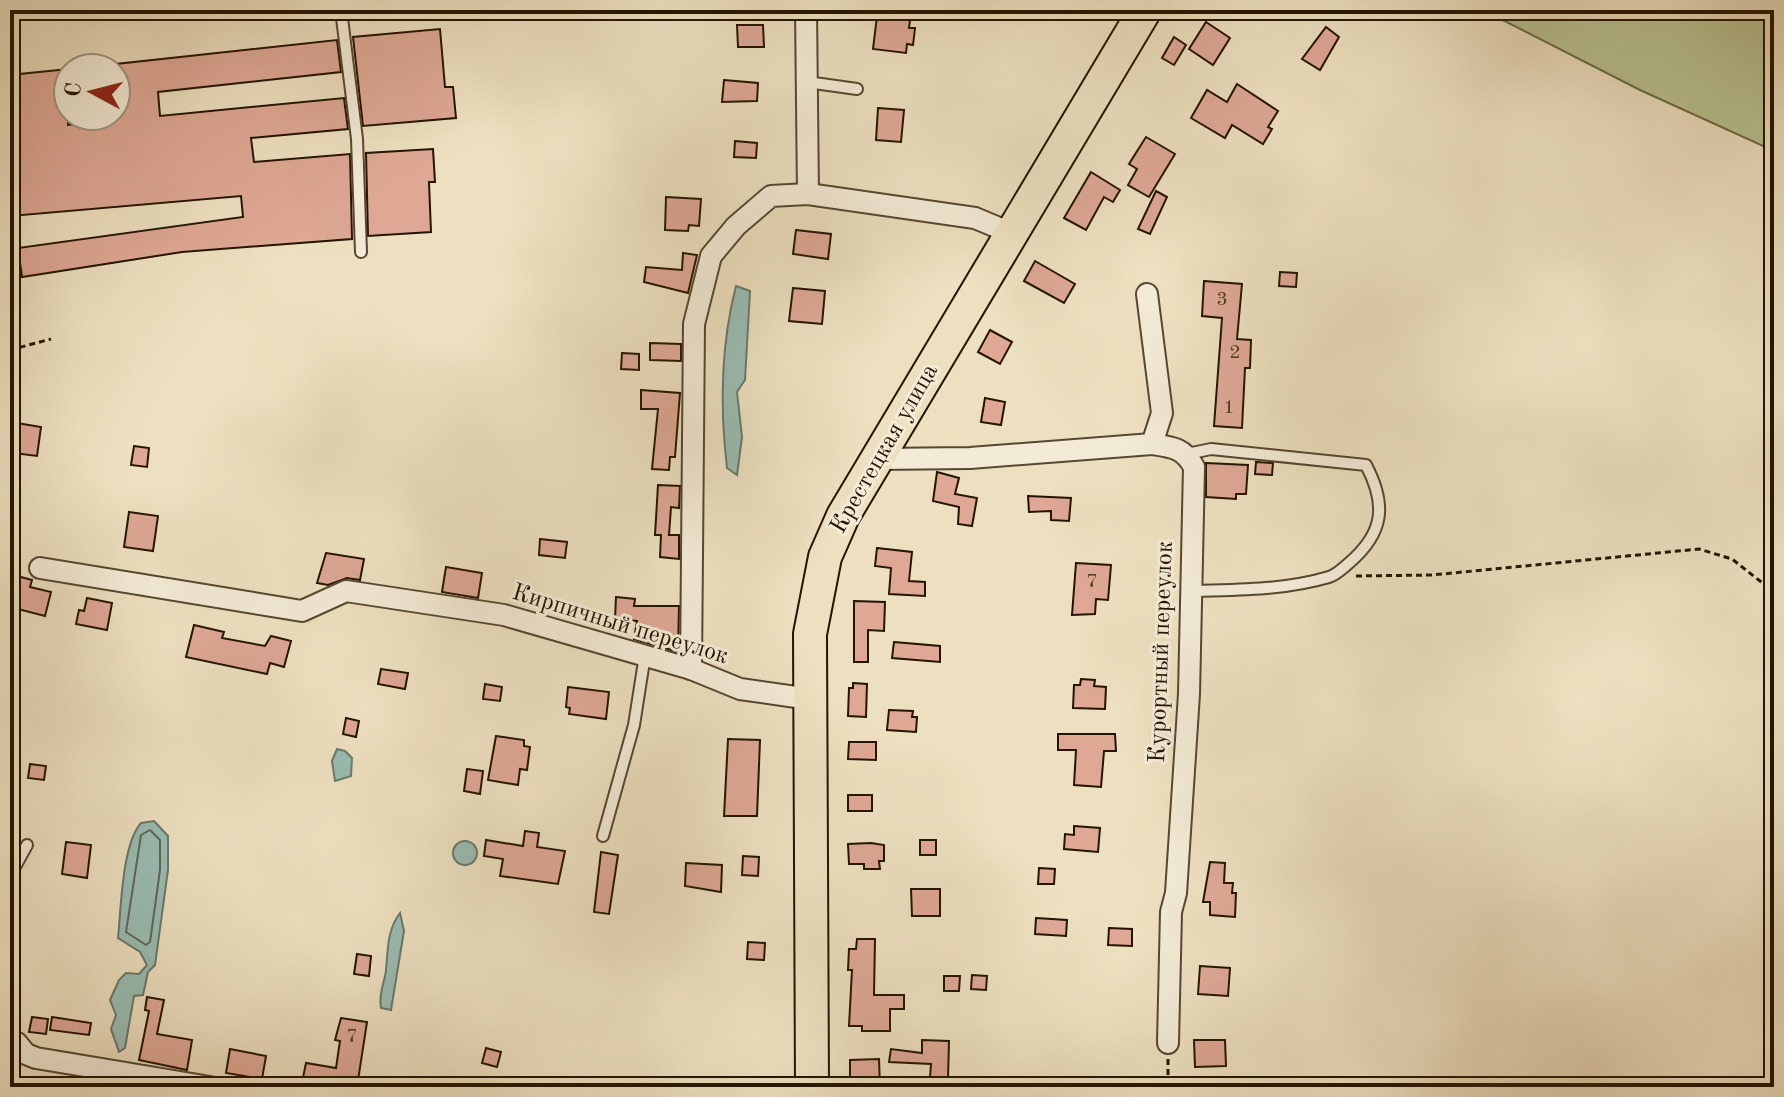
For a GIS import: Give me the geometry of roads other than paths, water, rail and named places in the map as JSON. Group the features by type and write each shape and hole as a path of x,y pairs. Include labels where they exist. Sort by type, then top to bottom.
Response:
{"main road":[{"name":"Крестецкая улица","path":"812,1087 810,634 825,557 843,516 1145,10"}],"street":[{"path":"806,10 808,194"},
{"path":"691,669 694,324 711,256 736,226 771,196 808,194 975,218 1011,233"},
{"path":"1147,294 1162,413 1152,444"},
{"path":"877,459 957,458 1152,444 1174,447 1187,454"},
{"name":"Курортный переулок","path":"1168,1043 1171,912 1176,893 1189,694 1194,467 1187,454"},
{"name":"Кирпичный переулок","path":"40,568 302,611 346,591 504,615 691,669 740,689 810,699"},
{"path":"14,1036 26,1054 36,1058 210,1087"}],"lane":[{"path":"341,10 357,139 361,252"},
{"path":"807,82 857,89"},
{"path":"1187,454 1211,449 1366,465 1380,491 1378,526 1367,548 1333,577 1256,590 1192,591"},
{"path":"603,836 634,725 645,655"},
{"path":"10,876 27,845"}],"water":[{"path":"736,286 750,291 745,380 737,392 742,437 737,475 727,468 723,423 727,331"},
{"path":"337,749 345,751 352,758 351,776 335,781 332,761"},
{"path":"154,821 168,836 168,870 155,965 148,972 143,995 134,996 125,1048 119,1052 111,1029 116,1015 110,1000 119,980 126,973 139,974 147,965 140,952 118,938 126,861 141,823"},
{"path":"465,841 474,844 477,853 474,862 465,865 456,862 453,853 456,844"},
{"path":"400,913 404,931 391,1010 381,1008 380,997 390,933"}]}
